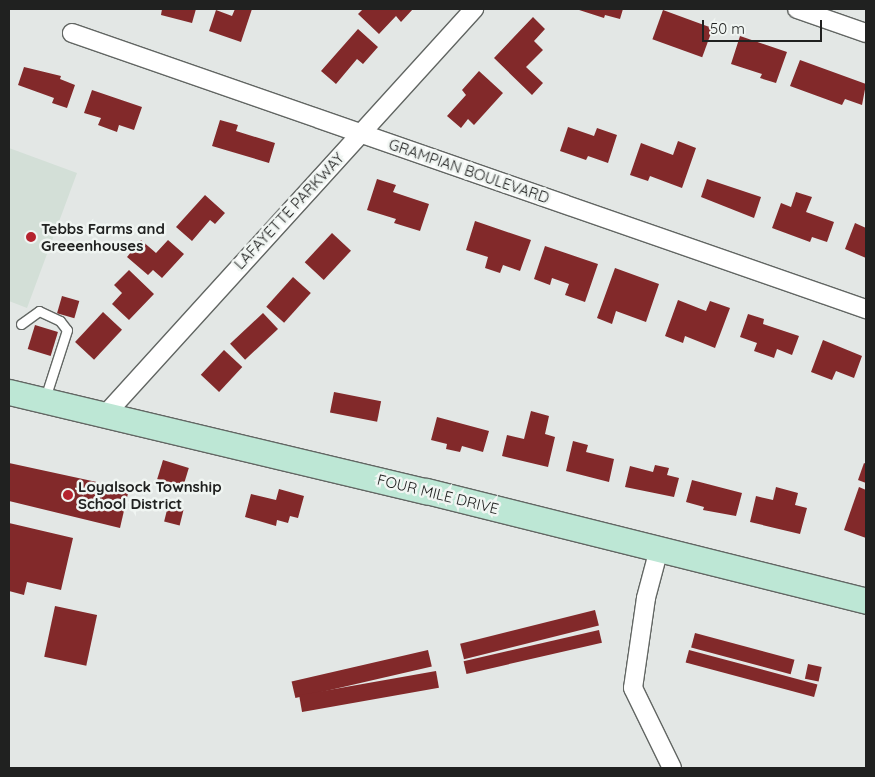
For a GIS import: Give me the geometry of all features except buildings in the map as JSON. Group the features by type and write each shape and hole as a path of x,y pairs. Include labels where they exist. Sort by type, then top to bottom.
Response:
{"street":[{"name":"LAFAYETTE PARKWAY","path":"105,414 474,9"},
{"path":"797,9 866,33"},
{"name":"GRAMPIAN BOULEVARD","path":"72,33 866,309"},
{"name":"FOUR MILE DRIVE","path":"9,392 866,601"},
{"path":"659,549 646,598 633,688 672,768"}],"lane":[{"path":"21,324 39,311 60,322 67,330 44,401"}],"shaded area":[{"name":"Tebbs Farms and Greeenhouses","path":"9,148 77,173 27,308 9,301"}],"place":[{"name":"Tebbs Farms and Greeenhouses","path":"31,237"},
{"name":"Loyalsock Township School District","path":"68,495"}]}
